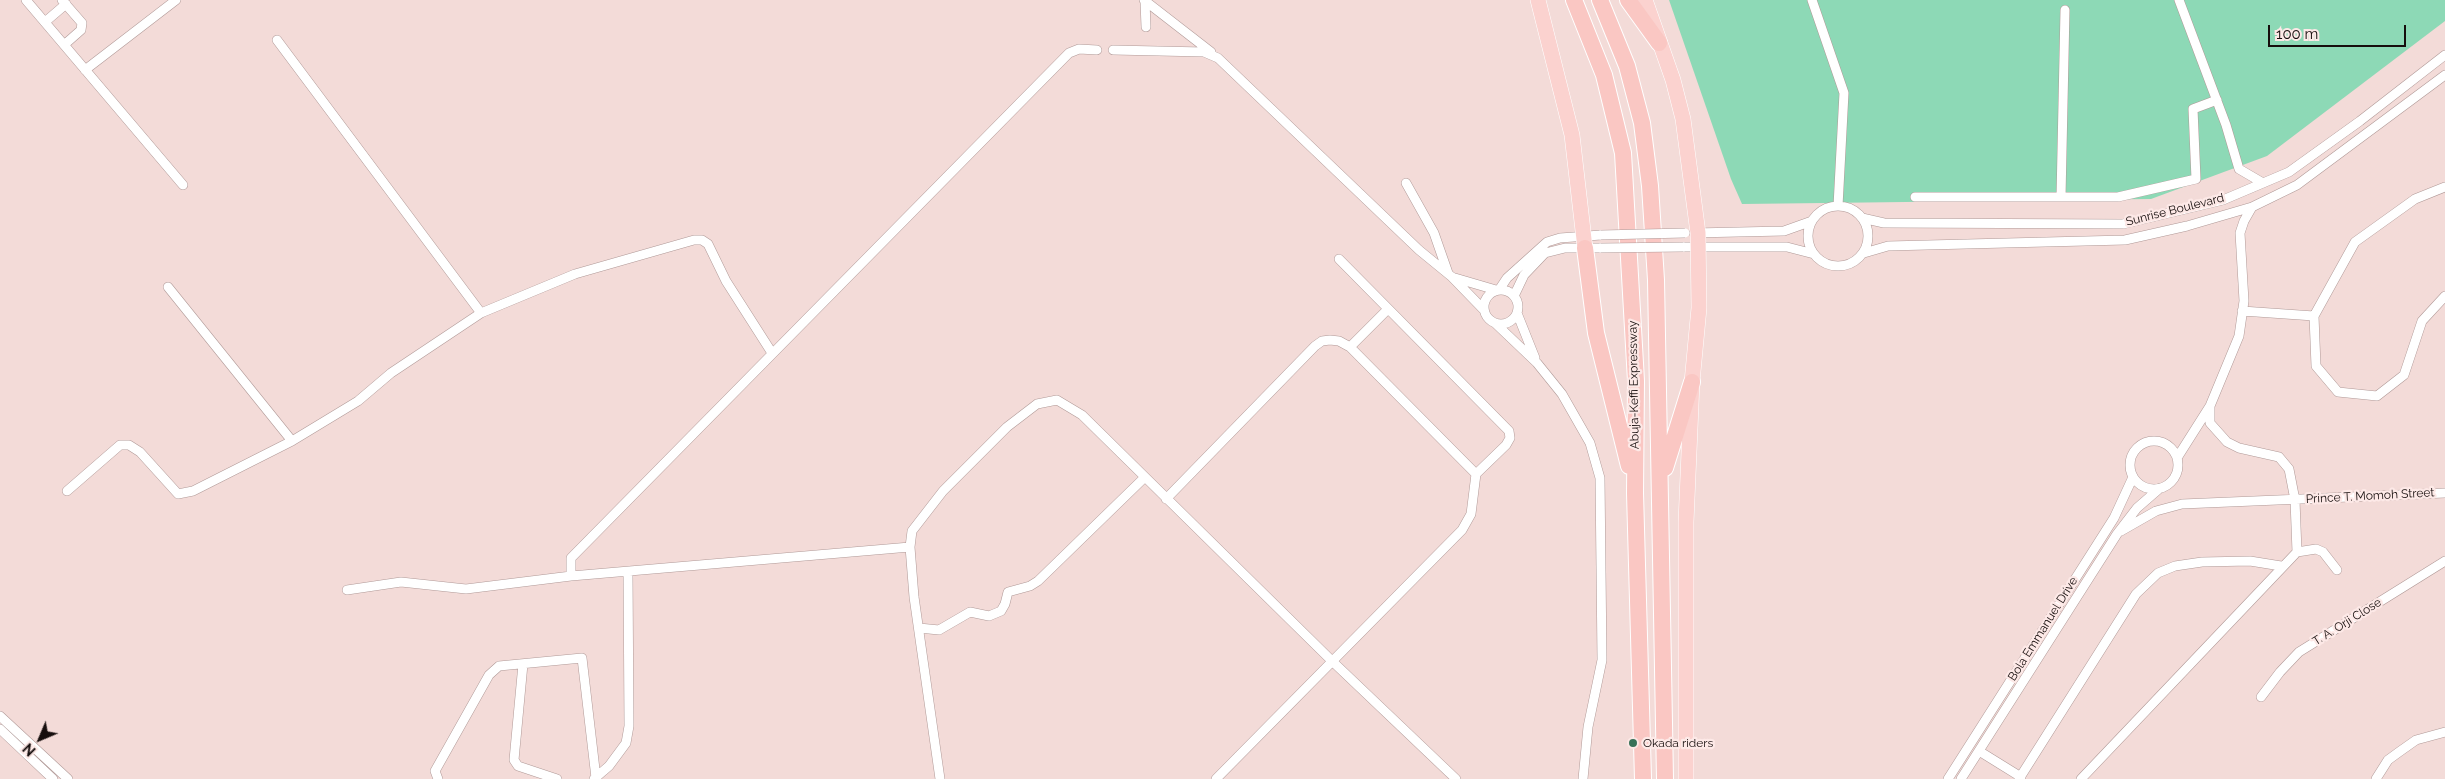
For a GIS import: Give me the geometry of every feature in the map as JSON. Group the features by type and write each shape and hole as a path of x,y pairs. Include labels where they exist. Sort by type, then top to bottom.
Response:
{"highway":[{"path":"1538,0 1572,135 1596,333 1635,493"},
{"name":"Abuja-Keffi Expressway","path":"1574,0 1604,75 1623,153 1636,381 1635,493 1643,779"},
{"name":"Abuja-Keffi Expressway","path":"1600,0 1627,66 1642,123 1650,186 1656,280 1665,779"},
{"path":"1628,0 1659,43"},
{"path":"1645,0 1684,119 1699,308 1692,382 1686,522 1684,706 1686,779"},
{"path":"1661,479 1692,382"}],"street":[{"path":"26,0 183,185"},
{"path":"85,70 176,0"},
{"path":"1812,0 1844,93 1838,206"},
{"path":"2179,0 2217,100 2239,169 2263,183"},
{"path":"1146,28 1148,1"},
{"path":"1148,1 1218,58 1419,250 1450,275 1484,310 1488,318 1537,363 1562,394 1584,430 1594,455 1600,478 1602,660 1588,727 1583,779"},
{"path":"45,22 64,2 82,23 81,30 64,45"},
{"path":"2061,197 2065,10"},
{"path":"276,40 481,313"},
{"path":"571,576 571,558 1069,53 1079,49 1098,50"},
{"path":"1113,50 1204,52 1218,58"},
{"name":"Sunrise Boulevard","path":"1862,218 1884,223 2123,224 2223,200 2288,172 2360,121 2445,55"},
{"name":"Sunrise Boulevard","path":"1864,253 1888,246 2125,240 2187,226 2252,207 2296,186 2445,75"},
{"path":"1915,197 2118,197 2196,179 2193,109 2217,100"},
{"path":"1406,183 1434,233 1450,275"},
{"path":"2445,187 2414,199 2355,242 2314,316 2316,366 2338,392 2377,396 2404,375 2422,321 2445,296"},
{"path":"1484,310 1488,296 1498,290 1507,278 1541,246 1560,238 1584,242 1601,248 1683,247 1694,237 1784,231 1812,221 1823,210 1838,206 1856,211 1862,218 1868,235 1864,253 1849,265 1839,266 1821,261 1814,254 1808,238 1812,221"},
{"path":"2177,458 2168,446 2160,442 2144,443 2137,447 2130,461 2133,477 2145,487 2160,488 2173,480 2176,473 2177,458 2210,406 2239,336 2242,311 2240,233 2252,207"},
{"path":"1514,296 1524,275 1545,254 1601,235 1694,237 1787,247 1814,254"},
{"path":"67,491 120,445 129,445 140,452 178,494 193,491 292,442 358,401 391,373 481,313 575,274 700,239 708,244 726,281 772,353"},
{"path":"1216,779 1462,530 1471,514 1472,492 1476,474 1506,445 1510,438 1509,431 1387,310 1339,259"},
{"path":"1450,275 1498,290 1504,290 1514,296 1518,304 1517,313 1537,363"},
{"path":"168,287 292,442"},
{"path":"1350,347 1387,310"},
{"path":"2242,311 2314,316"},
{"path":"1495,323 1508,323 1517,313"},
{"path":"1166,499 1315,346 1322,341 1334,340 1350,347 1476,474"},
{"path":"940,779 919,628 910,537 916,523 943,492 1006,427 1037,404 1051,401 1064,403 1082,415 1332,661 1456,779"},
{"path":"2210,406 2210,423 2226,442 2239,448 2268,453 2284,461 2292,477 2298,552"},
{"name":"Bola Emmanuel Drive","path":"1948,779 2114,518 2133,477"},
{"path":"919,628 940,630 970,612 988,616 1001,611 1008,592 1030,586 1038,581 1144,478"},
{"name":"Bola Emmanuel Drive","path":"1961,779 2117,534 2137,508 2160,488"},
{"name":"Prince T. Momoh Street","path":"2117,534 2156,511 2175,505 2445,493"},
{"path":"347,590 401,582 466,589 571,576 910,547"},
{"path":"2081,779 2282,566 2298,552 2316,549 2323,552 2337,570"},
{"path":"1979,751 2020,778 2145,583 2158,573 2175,566 2202,562 2250,560 2282,566"},
{"name":"T. A. Orji Close","path":"2261,697 2280,672 2299,652 2445,561"},
{"path":"595,778 609,766 626,743 629,726 628,572"},
{"path":"438,779 435,771 488,675 499,666 582,658 595,778"},
{"path":"523,664 514,760 518,766 557,779"},
{"path":"0,716 68,779"},
{"path":"0,729 54,779"},
{"path":"2376,779 2388,760 2416,740 2445,732"}],"green space":[{"path":"1669,0 2445,0 2445,21 2267,156 2151,199 1742,204 1731,179"}],"place":[{"name":"Okada riders","path":"1633,743"}]}
